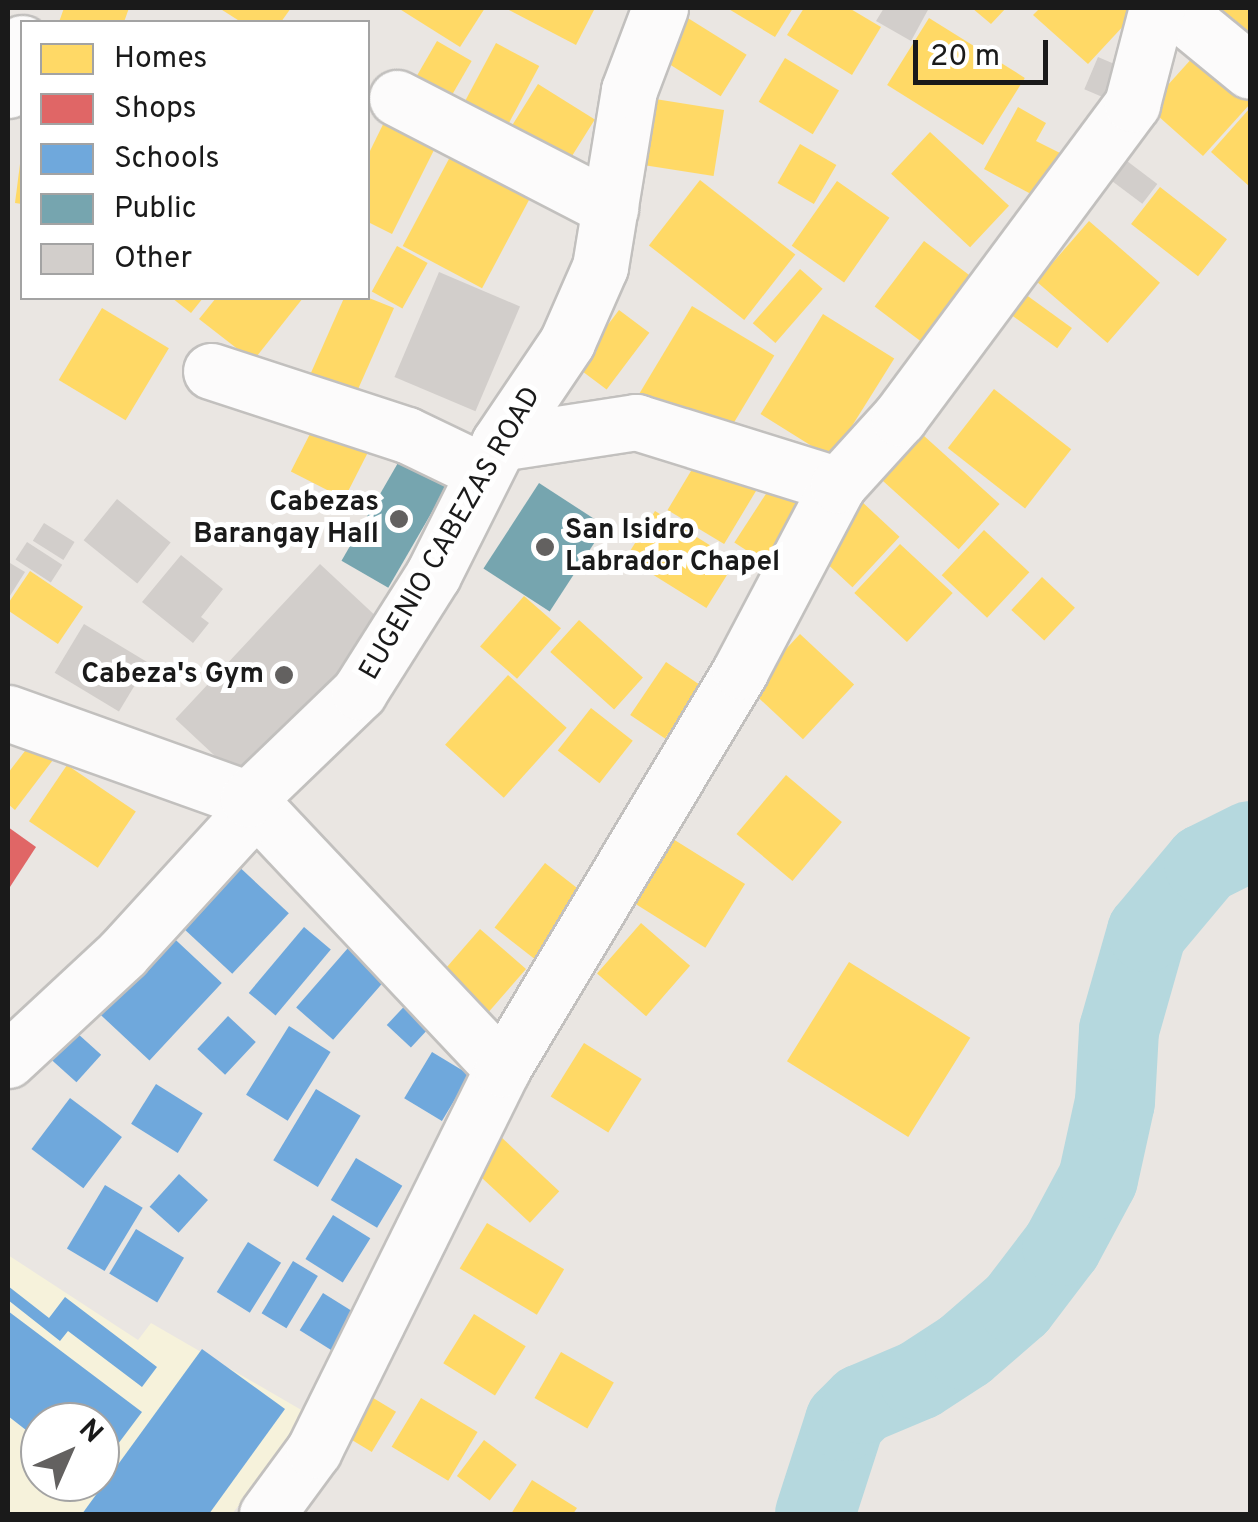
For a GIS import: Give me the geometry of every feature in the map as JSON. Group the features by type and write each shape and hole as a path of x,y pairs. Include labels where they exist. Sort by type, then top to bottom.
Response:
{"street":[{"name":"EUGENIO CABEZAS ROAD","path":"8,1060 122,954 236,829 248,799 358,692 433,575 491,457 568,342 600,267 629,90 660,8"},
{"path":"266,1514 314,1450 502,1069 740,671 838,484 899,418 1132,104 1158,8"},
{"path":"1172,8 1250,71"},
{"path":"8,90 20,49"},
{"path":"397,98 610,208"},
{"path":"211,372 407,435 491,457 636,422 684,440 838,484"},
{"path":"8,713 248,799 502,1069"}],"shaded area":[{"path":"8,1255 138,1340 151,1323 310,1415 232,1514 8,1514"}],"building: Homes":[{"path":"64,8 129,8 125,20 60,20"},
{"path":"219,8 291,8 282,20 238,20"},
{"path":"398,8 485,8 460,47"},
{"path":"505,8 595,8 576,45"},
{"path":"727,8 793,8 775,37"},
{"path":"804,8 849,8 881,27 852,75 787,35"},
{"path":"972,8 1006,8 991,24"},
{"path":"1040,8 1140,8 1088,64 1033,15"},
{"path":"1211,8 1250,8 1250,37"},
{"path":"683,15 747,55 721,96 657,57"},
{"path":"929,18 1025,78 983,145 887,85"},
{"path":"437,41 472,61 450,99 415,79"},
{"path":"496,43 539,66 505,131 461,108"},
{"path":"1203,46 1250,90 1250,104 1203,156 1148,107"},
{"path":"785,58 839,90 813,134 759,102"},
{"path":"538,84 595,120 562,172 505,137"},
{"path":"649,98 724,110 714,176 639,164"},
{"path":"394,102 445,128 392,234 370,223 370,151"},
{"path":"1018,107 1046,123 1036,141 1068,157 1044,201 984,169"},
{"path":"1250,108 1250,187 1211,152"},
{"path":"930,132 1009,206 970,247 891,174"},
{"path":"459,140 538,182 482,288 403,246"},
{"path":"800,144 836,165 814,204 778,183"},
{"path":"20,164 20,204 15,203"},
{"path":"700,180 795,254 744,320 649,245"},
{"path":"837,181 889,218 844,282 792,246"},
{"path":"1160,187 1227,239 1198,276 1131,224"},
{"path":"1089,221 1160,283 1107,343 1037,281"},
{"path":"924,241 983,286 934,351 875,306"},
{"path":"397,246 428,263 402,308 372,291"},
{"path":"800,269 823,289 775,343 753,323"},
{"path":"1025,294 1072,328 1057,348 1010,314"},
{"path":"370,298 394,308 355,396 310,375 343,300"},
{"path":"175,300 201,300 191,313"},
{"path":"214,300 301,300 253,361 199,319"},
{"path":"692,306 774,355 721,444 639,394"},
{"path":"102,308 169,348 126,420 59,380"},
{"path":"619,310 649,333 607,390 576,367"},
{"path":"823,314 894,359 832,459 760,414"},
{"path":"994,389 1071,449 1025,508 948,448"},
{"path":"314,426 367,453 344,499 291,471"},
{"path":"923,435 1000,504 959,549 882,480"},
{"path":"700,456 757,490 724,544 668,510"},
{"path":"773,483 804,503 765,563 734,543"},
{"path":"860,500 899,537 852,587 813,550"},
{"path":"655,511 736,561 706,608 626,558"},
{"path":"984,530 1029,572 987,618 942,575"},
{"path":"900,544 953,593 907,642 854,593"},
{"path":"30,571 83,607 58,644 8,610 8,604"},
{"path":"1042,577 1075,608 1044,641 1011,610"},
{"path":"524,596 561,628 517,679 480,647"},
{"path":"579,620 643,678 614,710 550,652"},
{"path":"800,634 854,684 803,739 749,689"},
{"path":"666,662 701,685 665,739 630,715"},
{"path":"508,675 567,728 504,798 445,745"},
{"path":"591,708 633,741 600,783 558,751"},
{"path":"35,738 56,756 15,810 8,804 8,773"},
{"path":"67,765 136,811 98,868 29,821"},
{"path":"786,775 842,822 792,881 737,834"},
{"path":"673,839 745,884 705,948 633,903"},
{"path":"545,863 588,897 538,961 495,928"},
{"path":"641,923 690,966 646,1016 597,974"},
{"path":"480,929 526,969 485,1017 439,977"},
{"path":"849,962 970,1038 908,1137 787,1061"},
{"path":"584,1043 642,1079 608,1132 551,1096"},
{"path":"500,1136 559,1191 530,1223 471,1167"},
{"path":"487,1223 564,1269 537,1315 460,1268"},
{"path":"474,1314 526,1346 495,1396 443,1363"},
{"path":"561,1352 614,1382 587,1428 534,1398"},
{"path":"360,1390 396,1412 372,1452 336,1430"},
{"path":"421,1398 478,1432 448,1481 392,1447"},
{"path":"484,1440 517,1465 490,1501 457,1476"},
{"path":"532,1480 577,1508 573,1514 511,1514"}],"building: Shops":[{"path":"8,827 36,847 8,890"}],"building: Schools":[{"path":"234,862 289,913 232,974 177,923"},
{"path":"304,927 331,949 276,1015 249,993"},
{"path":"164,929 222,983 149,1060 92,1007"},
{"path":"348,948 385,980 333,1040 296,1008"},
{"path":"412,998 436,1021 411,1048 387,1025"},
{"path":"228,1016 256,1042 225,1075 197,1049"},
{"path":"67,1024 101,1055 76,1082 42,1051"},
{"path":"289,1026 331,1052 288,1121 246,1095"},
{"path":"432,1052 470,1075 442,1121 404,1098"},
{"path":"156,1084 203,1113 178,1153 131,1124"},
{"path":"316,1089 361,1116 318,1187 273,1160"},
{"path":"70,1098 122,1137 83,1188 31,1149"},
{"path":"356,1158 402,1186 377,1228 331,1200"},
{"path":"179,1174 208,1200 179,1233 150,1207"},
{"path":"105,1185 143,1208 105,1271 67,1248"},
{"path":"333,1215 370,1238 343,1282 305,1259"},
{"path":"136,1229 184,1258 157,1302 109,1274"},
{"path":"248,1242 281,1263 250,1313 217,1292"},
{"path":"293,1261 318,1276 286,1328 262,1313"},
{"path":"8,1286 49,1318 65,1297 157,1367 142,1387 68,1331 60,1341 8,1300"},
{"path":"323,1293 361,1317 338,1354 300,1330"},
{"path":"8,1311 142,1412 120,1441 120,1402 20,1402 20,1425 8,1416"},
{"path":"202,1349 285,1409 209,1514 82,1514 91,1502 120,1502 120,1462"}],"building: Public":[{"name":"Cabezas Barangay Hall","path":"406,449 453,476 388,588 342,561"},
{"name":"San Isidro Labrador Chapel","path":"539,483 605,526 550,612 483,569"}],"building: Other":[{"path":"884,8 929,8 911,41 876,21"},
{"path":"1098,57 1117,65 1104,97 1084,89"},
{"path":"1123,158 1157,184 1142,204 1108,178"},
{"path":"439,272 520,306 475,411 394,377"},
{"path":"117,499 171,542 137,584 84,540"},
{"path":"44,523 75,542 63,560 33,541"},
{"path":"27,542 62,565 51,582 16,560"},
{"path":"181,555 223,589 201,617 209,623 193,643 142,602"},
{"path":"10,563 25,572 8,599 8,567"},
{"name":"Cabeza's Gym","path":"320,564 390,629 246,785 175,719"},
{"path":"84,624 148,663 119,711 55,673"}],"waterway":[{"path":"815,1514 845,1421 862,1404 919,1380 965,1350 1017,1305 1062,1246 1098,1179 1115,1102 1119,1030 1147,932 1204,864 1250,841"}],"place":[{"name":"Cabezas Barangay Hall","path":"399,519"},
{"name":"San Isidro Labrador Chapel","path":"545,547"},
{"name":"Cabeza's Gym","path":"284,675"}]}
